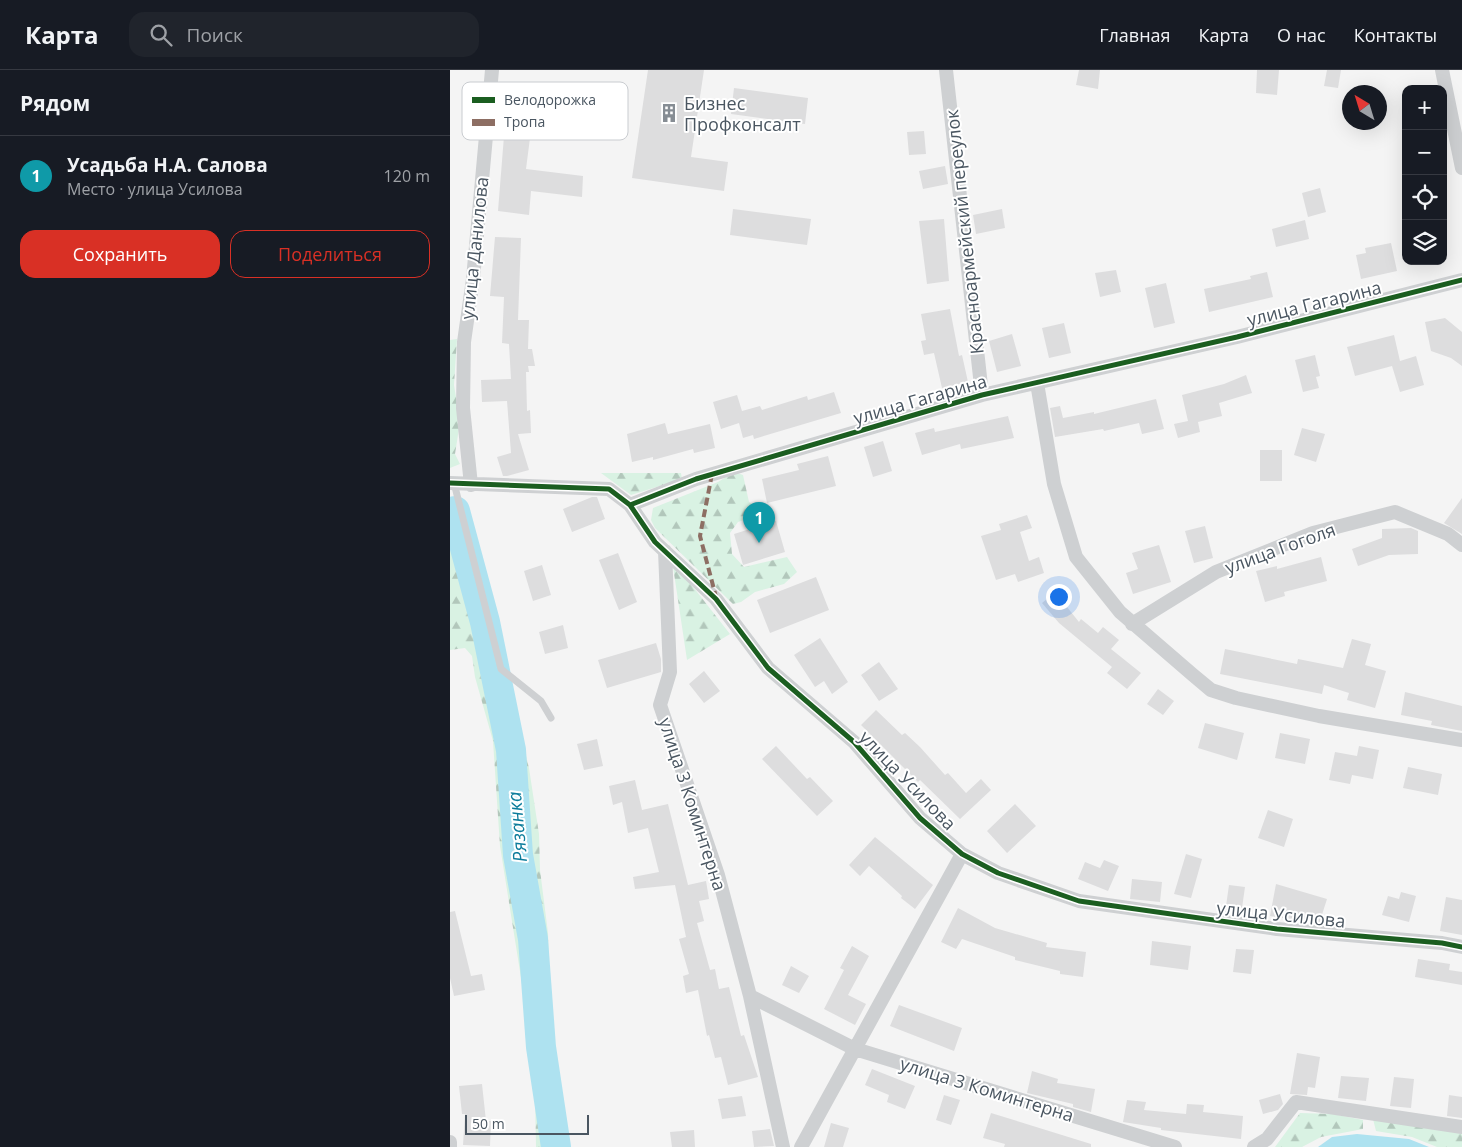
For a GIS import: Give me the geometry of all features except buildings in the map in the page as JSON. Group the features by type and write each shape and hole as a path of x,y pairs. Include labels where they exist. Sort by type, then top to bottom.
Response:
{"street":[{"name":"Красноармейский переулок","path":"946,70 982,395"},
{"path":"1442,70 1462,168"},
{"name":"улица Данилова","path":"471,485 463,408 464,342 473,279 486,140"},
{"name":"улица Гагарина","path":"630,505 696,479 982,395 1237,337 1462,280"},
{"path":"1037,383 1054,484 1076,557 1120,612 1132,624 1211,690 1236,698 1319,716 1462,740"},
{"path":"452,482 471,485 609,489 630,505"},
{"name":"улица Усилова","path":"630,505 655,542 716,599 768,668 854,742 920,818 962,854 998,873 1079,901 1277,929 1442,943 1462,947"},
{"name":"улица Гоголя","path":"1132,624 1216,572 1313,533 1395,512 1448,534 1462,545"},
{"name":"улица 3 Коминтерна","path":"665,551 670,672 660,705 718,875 750,996 783,1147"},
{"path":"801,1147 962,854"},
{"name":"улица 3 Коминтерна","path":"750,996 855,1048 1175,1147"},
{"path":"1254,1147 1268,1139 1296,1102 1462,1127"},
{"path":"450,1142 450,1147"}],"lane":[{"path":"452,482 501,669 541,701 551,718"}],"green space":[{"path":"457,339 454,385 460,422 455,454 460,464 450,468 450,340"},
{"path":"734,472 743,475 749,502 767,512 738,522 730,533 732,554 744,567 787,557 797,572 784,584 755,592 741,602 733,604 655,528 651,520 653,508 718,482"},
{"path":"601,473 681,473 682,479 631,495"},
{"path":"450,515 480,614 487,668 507,688 512,697 529,768 539,834 540,870 548,933 552,1076 568,1147 536,1147 535,1096 530,1046 500,846 493,741 475,677 472,656 465,648 450,650"},
{"path":"672,560 730,634 687,660"},
{"path":"1300,1113 1333,1114 1363,1120 1363,1129 1321,1137 1302,1147 1275,1147"},
{"path":"1373,1119 1462,1133 1462,1147 1437,1147 1412,1137 1376,1131"}],"water":[{"path":"1357,1134 1409,1139 1429,1147 1318,1147 1332,1137"}],"waterway":[{"name":"Рязанка","path":"455,511 485,622 511,750 518,855 533,939 541,1047 556,1147"}],"marked path":[{"path":"712,474 700,536 716,597"}],"cycle path":[{"path":"450,483 609,489 630,505 696,479 982,395 1237,337 1462,280"},
{"path":"630,505 655,542 716,599 768,668 854,742 920,818 962,854 998,873 1079,901 1277,929 1442,943 1462,947"}],"place":[{"name":"Бизнес Профконсалт","path":"669,113"},
{"name":"Усадьба Н.А. Салова","path":"759,543"}]}
